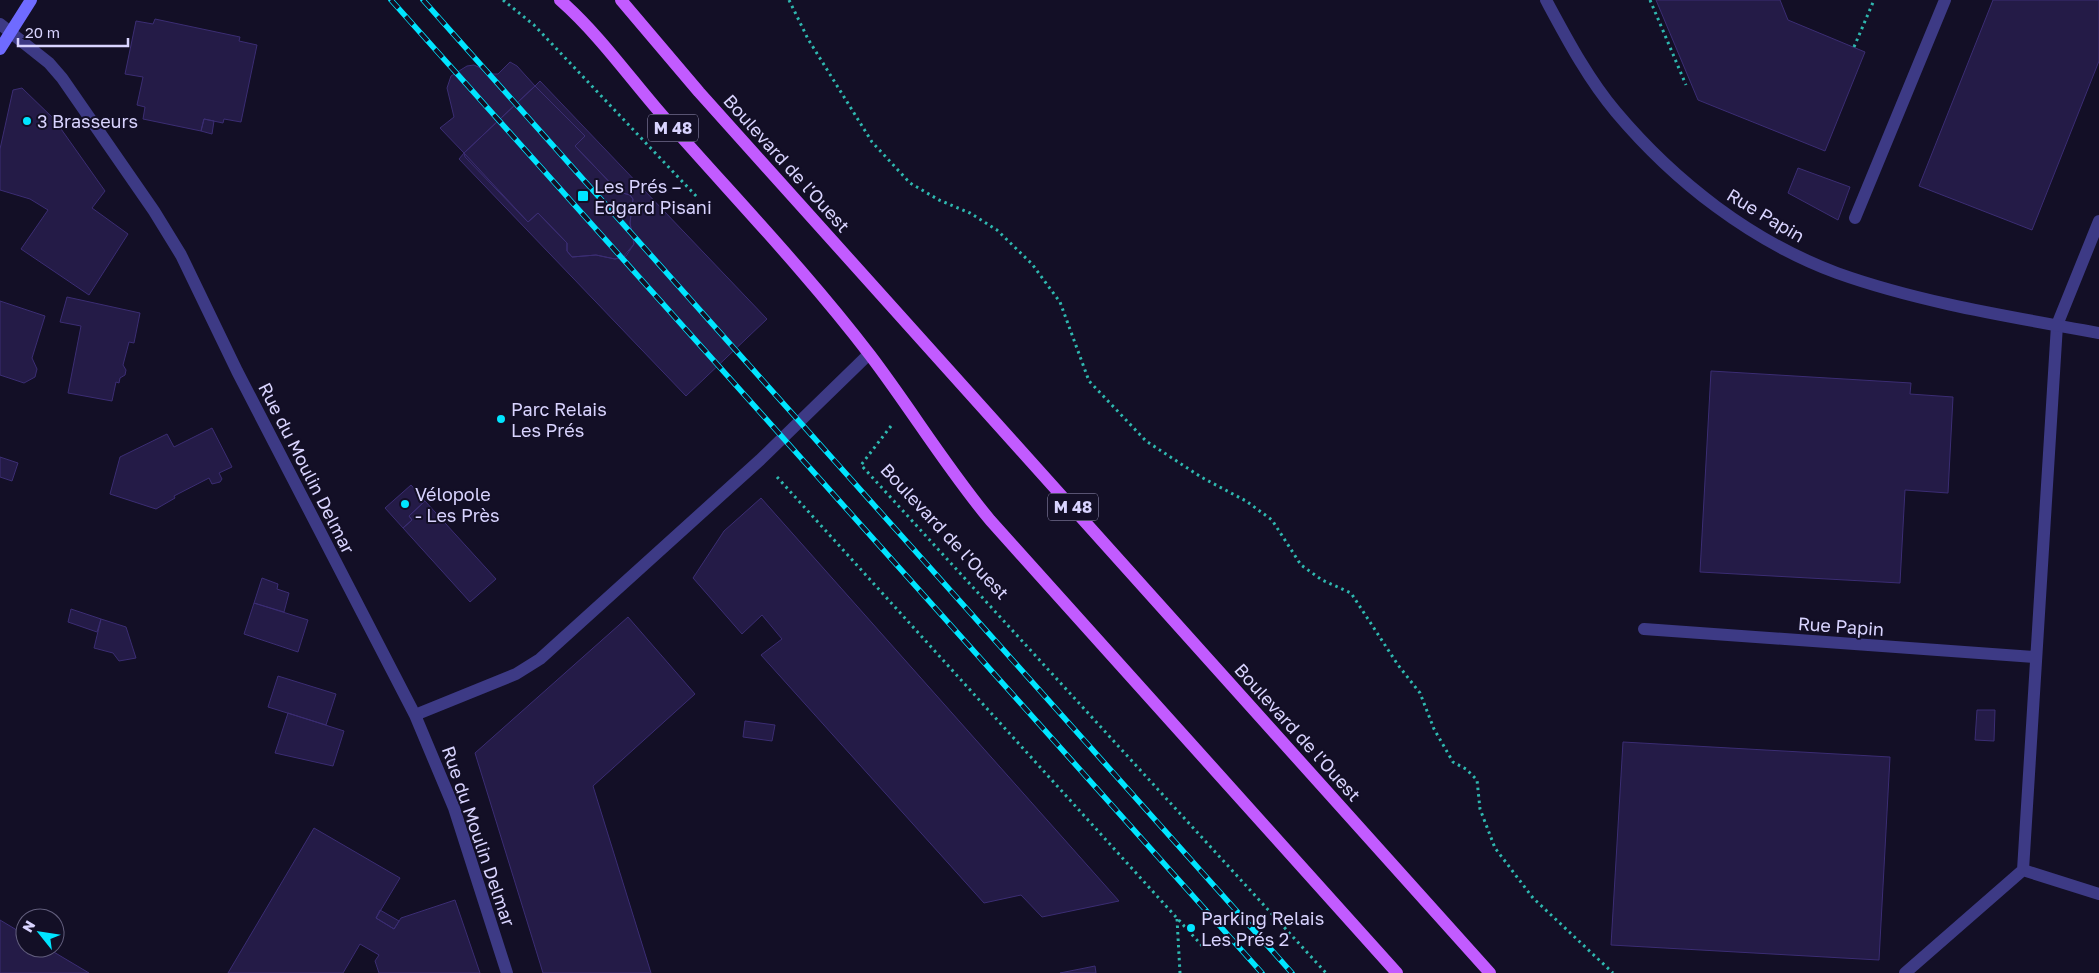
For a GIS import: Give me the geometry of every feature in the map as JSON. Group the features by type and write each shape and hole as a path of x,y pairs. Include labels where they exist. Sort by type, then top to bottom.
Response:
{"main road":[{"name":"M 48","path":"560,0 596,36 668,123 831,307 869,354 948,467 984,513 1398,973"},
{"name":"Boulevard de l'Ouest","path":"621,0 699,92 1490,973"}],"street":[{"path":"0,49 4,28 31,0"},
{"name":"Rue Papin","path":"1546,0 1587,71 1615,112 1678,176 1750,230 1798,256 1837,272 1880,286 1936,301 2099,333"},
{"path":"1855,218 1945,0"},
{"name":"Rue du Moulin Delmar","path":"4,28 49,63 62,78 170,236 415,715 441,773 507,973"},
{"path":"1905,973 2023,870 2034,657 2057,325 2099,221"},
{"path":"415,715 516,674 540,658 760,460 869,354"},
{"name":"Rue Papin","path":"1644,630 2034,657"},
{"path":"2023,870 2099,894"}],"path":[{"path":"503,0 534,25 698,198"},
{"path":"789,0 808,39 872,142 910,183 939,200 970,212 997,230 1032,264 1060,302 1089,381 1115,410 1146,441 1201,477 1246,501 1272,520 1302,565 1322,580 1351,593 1398,665 1420,693 1434,729 1453,762 1466,769 1477,780 1480,809 1495,848 1533,898 1613,973"},
{"path":"1650,0 1686,85"},
{"path":"1854,47 1874,0"},
{"name":"Boulevard de l'Ouest","path":"886,418 892,425 861,465 1326,973"},
{"path":"760,460 1204,949"},
{"path":"1177,918 1180,973"}],"building":[{"path":"1656,0 1780,0 1788,20 1865,52 1825,151 1698,100"},
{"path":"1993,0 2099,0 2099,61 2032,230 1919,186"},
{"path":"155,19 240,37 239,41 257,45 241,122 224,119 223,123 204,119 201,131 143,119 145,107 137,105 143,77 125,74 136,21 153,24"},
{"path":"510,62 517,66 535,86 464,153 440,128 454,117 447,88 451,76 467,66 474,65 487,71 488,69 493,74 498,74"},
{"path":"540,81 767,319 686,396 459,159 464,153 528,222 538,213 567,243 567,251 572,257 596,255 615,259 626,256 634,244 630,223 633,199 630,195 619,192 575,146 585,136 535,86"},
{"path":"535,86 585,136 575,146 619,192 630,195 633,199 630,223 634,244 623,257 615,259 596,255 572,257 567,251 567,243 538,213 528,222 465,157 464,153"},
{"path":"22,88 54,119 105,191 92,208 128,234 89,295 21,249 48,210 30,199 0,190 0,149 13,90"},
{"path":"204,119 214,121 212,134 201,131"},
{"path":"1798,168 1850,187 1838,220 1788,193"},
{"path":"67,297 140,313 134,343 129,342 123,365 126,370 125,375 120,378 119,383 116,382 112,401 68,393 81,326 60,322"},
{"path":"0,301 45,316 32,358 37,369 35,377 24,383 0,375"},
{"path":"1711,371 1911,383 1910,394 1953,397 1948,493 1905,490 1900,583 1700,572"},
{"path":"212,428 232,467 219,473 222,479 220,482 212,484 209,478 174,496 175,498 156,509 110,494 120,457 167,434 174,447"},
{"path":"0,457 18,463 12,481 0,477"},
{"name":"Vélopole - Les Près","path":"411,485 425,501 409,516 412,520 403,528 385,508"},
{"path":"761,498 1119,901 1042,917 1021,895 984,903 761,655 782,639 762,615 742,634 693,578 724,531"},
{"path":"425,501 496,579 470,602 403,528 412,520 409,516"},
{"path":"262,578 278,584 277,589 289,593 284,612 254,603"},
{"path":"254,603 308,620 298,652 244,634"},
{"path":"71,609 101,619 97,632 68,622"},
{"path":"628,617 695,694 593,786 651,973 543,973 475,753"},
{"path":"101,619 126,627 136,658 119,661 113,653 94,648"},
{"path":"278,676 336,694 326,725 268,707"},
{"path":"1977,710 1995,710 1994,741 1975,740"},
{"path":"288,713 344,731 333,766 275,753"},
{"path":"745,721 775,725 772,741 743,737"},
{"path":"1623,742 1890,757 1879,960 1611,945"},
{"path":"314,828 400,878 376,918 394,929 401,918 455,900 480,973 379,973 375,961 379,955 360,944 343,973 228,973"},
{"path":"380,910 399,921 394,929 376,918"},
{"path":"0,920 15,929 15,958 64,958 89,973 0,973"},
{"path":"1095,966 1096,973 1060,973"}],"railway":[{"path":"391,0 1262,973"},
{"path":"423,0 1292,973"}],"place":[{"name":"3 Brasseurs","path":"27,121"},
{"name":"Les Prés – Edgard Pisani","path":"583,196"},
{"name":"Parc Relais Les Prés","path":"501,419"},
{"name":"Vélopole - Les Près","path":"405,504"},
{"name":"Parking Relais Les Prés 2","path":"1191,928"}]}
